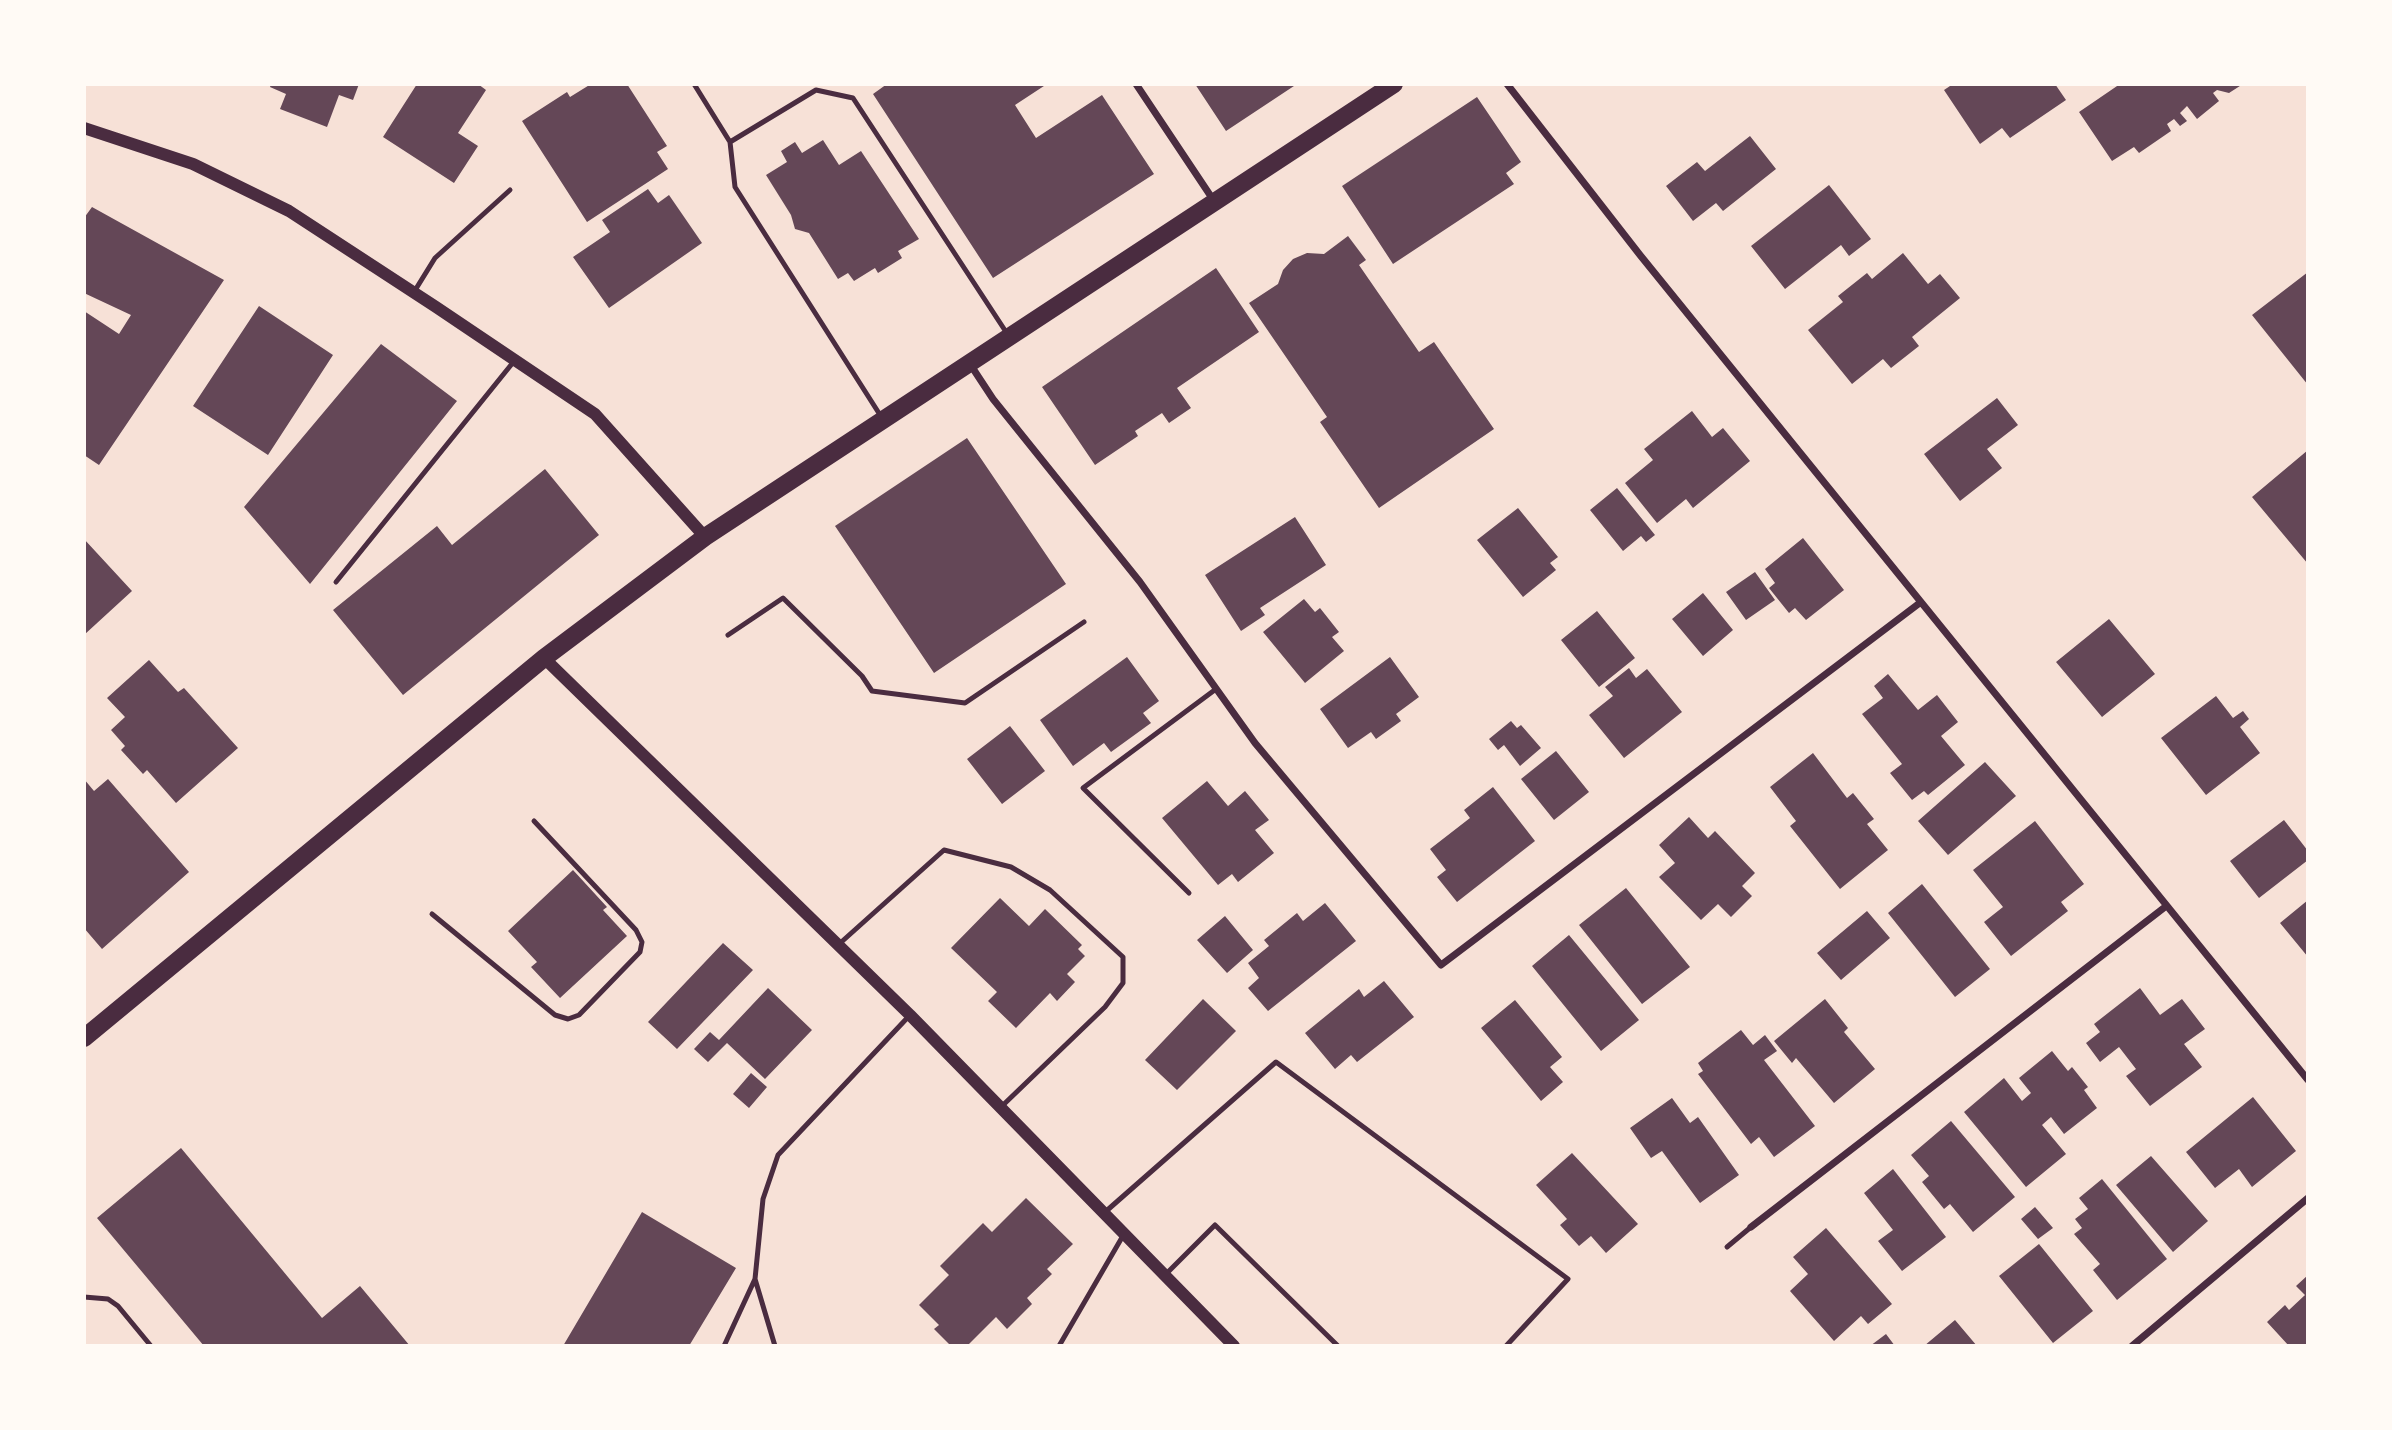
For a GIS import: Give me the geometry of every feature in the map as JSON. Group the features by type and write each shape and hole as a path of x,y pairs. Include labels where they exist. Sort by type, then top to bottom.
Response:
{"main road":[{"path":"84,1038 544,658 705,537 1394,84"}],"street":[{"path":"1136,84 1214,202"},
{"path":"1507,84 1640,255 2165,907 2308,1080"},
{"path":"84,128 193,163 289,211 414,292 595,414 705,537"},
{"path":"970,363 993,399 1140,582 1255,743 1441,965 1921,602"},
{"path":"544,658 910,1015 1234,1346"},
{"path":"1751,1227 2165,907"},
{"path":"2132,1346 2308,1198"}],"lane":[{"path":"694,84 730,142 735,187 884,420"},
{"path":"730,142 816,90 853,98 1010,337"},
{"path":"414,292 435,258 510,190"},
{"path":"336,582 515,360"},
{"path":"728,635 783,598 862,676 872,691 965,703 1084,622"},
{"path":"1189,893 1083,788 1216,689"},
{"path":"432,914 555,1015 568,1018 579,1015 640,952 642,942 636,930 534,821"},
{"path":"838,945 944,850 1011,867 1050,890 1123,957 1123,983 1105,1007 1000,1107"},
{"path":"724,1346 755,1279 763,1199 778,1155 910,1015"},
{"path":"1104,1213 1276,1062 1568,1279 1506,1346"},
{"path":"1165,1275 1215,1225 1338,1346"},
{"path":"1727,1247 1751,1227"},
{"path":"1059,1346 1124,1234"},
{"path":"755,1279 775,1346"},
{"path":"84,1297 108,1299 118,1306 150,1346"}],"building":[{"path":"271,84 359,84 353,100 339,95 327,127 280,109 286,94 270,87"},
{"path":"417,84 478,84 486,90 458,133 478,146 454,183 383,137"},
{"path":"591,84 627,84 667,146 657,152 668,169 587,222 522,121 567,92 570,97"},
{"path":"887,84 1047,84 1015,105 1036,138 1102,95 1154,174 993,278 873,94"},
{"path":"1195,84 1297,84 1226,131"},
{"path":"1953,84 2055,84 2066,100 2010,138 2002,128 1980,144 1944,90"},
{"path":"2120,84 2243,84 2229,93 2217,90 2213,93 2219,101 2197,119 2187,106 2180,113 2187,121 2180,126 2174,119 2167,124 2171,131 2139,153 2134,147 2112,161 2079,112"},
{"path":"1477,97 1521,162 1506,173 1514,184 1393,264 1342,186"},
{"path":"1750,136 1776,169 1723,211 1716,203 1693,221 1666,186 1697,162 1705,171"},
{"path":"823,140 839,165 861,151 919,239 898,251 902,258 878,273 875,268 854,281 848,273 838,279 809,233 795,229 791,215 766,175 787,162 781,151 795,142 802,153"},
{"path":"1829,185 1871,239 1849,256 1841,245 1785,289 1751,246"},
{"path":"648,189 658,203 669,195 702,243 609,308 573,257 610,232 602,220"},
{"path":"92,207 224,280 99,465 84,455 84,311 119,334 131,315 84,293 84,218"},
{"path":"1348,236 1366,260 1359,265 1419,352 1434,342 1494,429 1379,508 1320,422 1327,417 1249,303 1278,284 1283,270 1293,259 1307,253 1324,254"},
{"path":"1903,253 1928,284 1940,274 1960,298 1912,337 1919,346 1891,368 1883,359 1852,384 1808,330 1843,302 1838,296 1867,273 1872,279"},
{"path":"1216,268 1259,332 1177,388 1191,408 1169,423 1162,413 1135,431 1138,436 1095,465 1042,387"},
{"path":"2308,272 2308,385 2252,315"},
{"path":"259,306 333,355 268,455 193,406"},
{"path":"381,344 457,401 310,584 244,507"},
{"path":"1997,398 2018,425 1987,449 2002,468 1960,501 1924,454"},
{"path":"1692,411 1712,437 1723,428 1750,461 1693,508 1686,499 1657,523 1625,483 1653,460 1644,449"},
{"path":"967,438 1066,584 934,673 835,526"},
{"path":"2308,450 2308,564 2252,497"},
{"path":"545,469 599,535 403,695 333,610 437,526 452,545"},
{"path":"1617,488 1655,535 1646,542 1641,536 1623,551 1590,510"},
{"path":"1518,508 1558,557 1550,563 1556,570 1523,597 1477,540"},
{"path":"1295,517 1326,565 1260,608 1265,615 1241,631 1205,575"},
{"path":"1803,538 1844,590 1806,620 1795,608 1789,613 1769,588 1775,583 1765,569"},
{"path":"84,539 132,591 84,635"},
{"path":"1755,572 1775,600 1746,620 1726,592"},
{"path":"1703,593 1733,630 1703,656 1672,619"},
{"path":"1304,599 1315,612 1320,608 1339,632 1332,637 1344,651 1305,683 1263,632"},
{"path":"1597,611 1635,658 1599,687 1561,640"},
{"path":"2109,619 2155,674 2102,717 2056,662"},
{"path":"1127,657 1159,701 1143,713 1151,723 1111,752 1104,743 1073,766 1040,720"},
{"path":"1390,657 1419,697 1396,714 1401,721 1376,739 1371,732 1348,748 1320,709"},
{"path":"149,660 178,692 184,688 238,748 176,803 147,770 143,774 121,750 125,746 111,730 125,717 107,698"},
{"path":"1629,668 1636,678 1647,669 1682,712 1624,758 1589,715 1613,696 1605,687"},
{"path":"1888,674 1918,710 1937,695 1958,722 1941,736 1965,765 1928,795 1924,791 1912,800 1890,773 1902,764 1862,714 1883,698 1874,686"},
{"path":"2216,696 2233,718 2243,711 2249,719 2240,727 2260,753 2206,795 2161,738"},
{"path":"1511,721 1517,728 1521,725 1541,748 1520,766 1504,745 1498,750 1489,739"},
{"path":"1010,726 1045,771 1002,804 967,759"},
{"path":"1556,751 1589,792 1554,820 1521,779"},
{"path":"1813,753 1847,798 1853,793 1874,819 1867,824 1888,850 1840,889 1790,826 1796,821 1770,787"},
{"path":"1985,762 2016,796 1948,855 1918,821"},
{"path":"84,779 94,791 108,779 189,872 102,949 84,928"},
{"path":"1207,781 1228,806 1245,791 1269,820 1255,830 1274,853 1238,882 1232,874 1218,885 1162,818"},
{"path":"1493,787 1535,841 1457,902 1437,877 1446,870 1430,849 1470,818 1464,810"},
{"path":"1689,817 1708,838 1715,831 1755,873 1742,886 1752,896 1731,917 1718,904 1701,920 1659,877 1675,863 1659,845"},
{"path":"2284,820 2308,851 2308,860 2259,898 2230,861"},
{"path":"2035,821 2084,884 2061,902 2068,911 2011,956 1984,922 2003,907 1973,870"},
{"path":"573,870 607,907 603,910 627,936 560,998 531,967 537,962 508,931"},
{"path":"1922,884 1990,969 1955,997 1888,913"},
{"path":"1626,888 1690,967 1642,1004 1579,925"},
{"path":"1000,898 1029,926 1045,909 1082,945 1078,949 1085,956 1067,974 1075,982 1057,1001 1050,993 1016,1028 988,1001 997,992 951,948"},
{"path":"2308,900 2308,957 2280,923"},
{"path":"1325,903 1356,941 1268,1011 1248,988 1259,978 1248,963 1269,946 1264,940 1297,913 1303,921"},
{"path":"1867,911 1890,938 1841,980 1817,953"},
{"path":"1225,916 1253,950 1227,973 1197,940"},
{"path":"1569,935 1639,1020 1601,1051 1532,966"},
{"path":"723,943 753,970 677,1049 648,1022"},
{"path":"1384,981 1414,1017 1357,1062 1351,1055 1335,1069 1305,1033 1359,989 1364,997"},
{"path":"768,988 812,1030 765,1079 727,1043 708,1062 694,1049 710,1032 719,1040"},
{"path":"2140,988 2160,1015 2182,999 2205,1029 2184,1044 2202,1067 2150,1106 2126,1076 2136,1069 2119,1047 2100,1062 2086,1043 2100,1032 2094,1024"},
{"path":"1203,999 1236,1031 1177,1090 1145,1060"},
{"path":"1825,999 1848,1028 1844,1032 1875,1069 1834,1103 1796,1058 1792,1063 1774,1041"},
{"path":"1515,1000 1562,1057 1550,1067 1563,1082 1541,1101 1481,1028"},
{"path":"1741,1030 1753,1045 1765,1035 1777,1051 1764,1060 1815,1126 1774,1157 1759,1137 1751,1144 1698,1074 1703,1071 1698,1063"},
{"path":"2052,1051 2068,1071 2072,1067 2088,1087 2084,1090 2097,1108 2064,1134 2051,1117 2042,1125 2066,1154 2026,1187 1964,1112 2004,1078 2022,1101 2031,1093 2019,1078"},
{"path":"751,1073 767,1087 749,1108 733,1094"},
{"path":"2253,1097 2296,1151 2252,1187 2239,1169 2215,1188 2186,1152"},
{"path":"1672,1098 1690,1123 1698,1117 1739,1175 1700,1203 1662,1151 1651,1158 1630,1128"},
{"path":"1951,1121 2015,1197 1973,1232 1950,1204 1944,1209 1922,1182 1929,1176 1911,1155"},
{"path":"181,1148 322,1318 360,1286 410,1346 204,1346 97,1218"},
{"path":"1572,1153 1638,1224 1606,1253 1591,1236 1579,1246 1560,1225 1567,1219 1536,1185"},
{"path":"2151,1156 2208,1221 2173,1252 2116,1185"},
{"path":"1893,1169 1946,1237 1902,1271 1878,1241 1893,1230 1864,1193"},
{"path":"2102,1179 2167,1259 2117,1300 2093,1270 2100,1264 2074,1234 2082,1228 2075,1219 2088,1209 2079,1198"},
{"path":"1026,1198 1073,1244 1047,1269 1052,1274 1027,1298 1032,1304 1007,1329 996,1317 967,1346 951,1346 934,1329 939,1325 919,1305 949,1275 940,1266 983,1223 992,1232"},
{"path":"2035,1207 2053,1228 2038,1239 2021,1219"},
{"path":"642,1212 736,1268 689,1346 563,1346"},
{"path":"1826,1228 1892,1304 1868,1324 1861,1316 1834,1341 1790,1291 1808,1274 1793,1257"},
{"path":"2039,1244 2093,1311 2053,1343 1999,1276"},
{"path":"2308,1275 2308,1346 2289,1346 2267,1322 2285,1305 2289,1310 2305,1295 2296,1286"},
{"path":"1955,1320 1977,1346 1924,1346"},
{"path":"1886,1334 1895,1346 1870,1346"}]}
